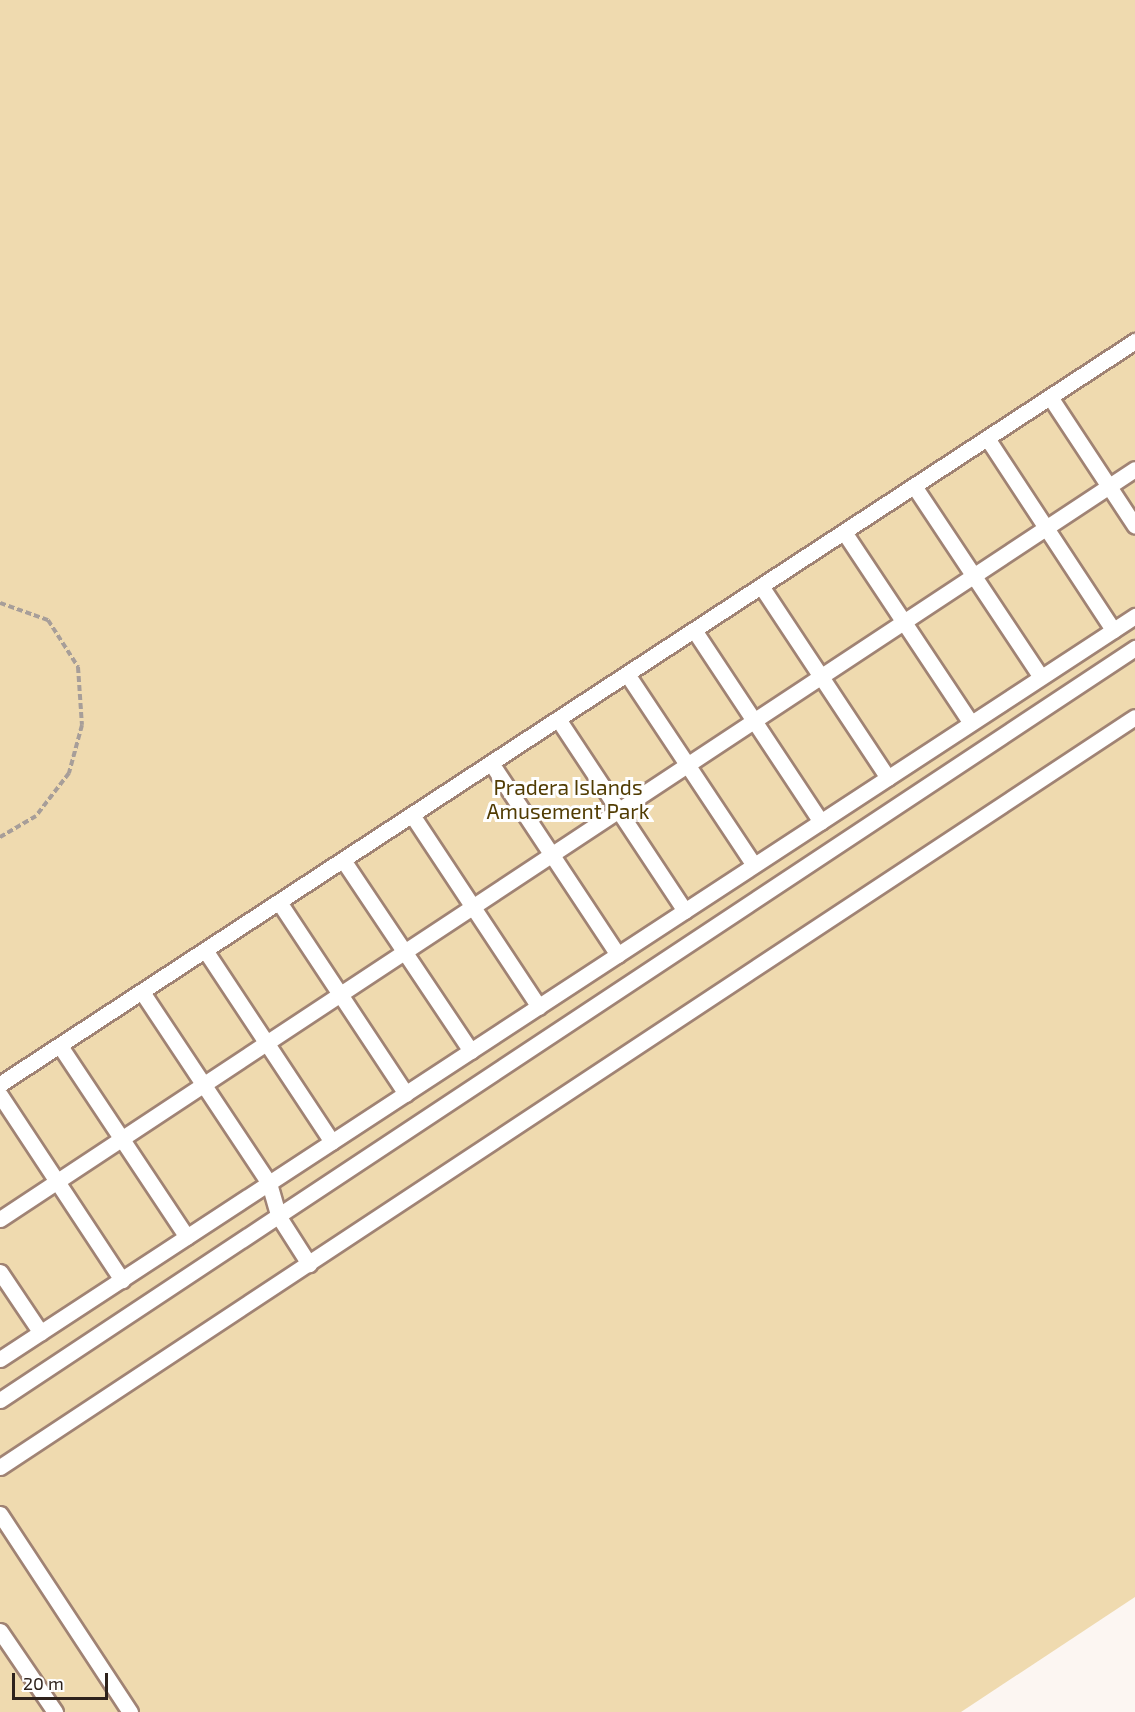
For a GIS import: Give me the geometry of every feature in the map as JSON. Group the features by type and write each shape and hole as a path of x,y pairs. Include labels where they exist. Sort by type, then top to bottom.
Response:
{"lane":[{"path":"0,1084 1134,344"},
{"path":"1050,397 1135,526"},
{"path":"987,438 1113,630"},
{"path":"0,1219 1135,469"},
{"path":"914,486 1041,677"},
{"path":"844,532 971,723"},
{"path":"761,586 888,778"},
{"path":"0,1359 1135,616"},
{"path":"694,630 821,822"},
{"path":"0,1400 1135,648"},
{"path":"627,674 754,866"},
{"path":"0,1467 1135,717"},
{"path":"558,719 685,911"},
{"path":"490,763 618,955"},
{"path":"412,815 539,1006"},
{"path":"344,860 471,1051"},
{"path":"279,902 406,1094"},
{"path":"205,950 332,1142"},
{"path":"142,992 269,1183 279,1217 309,1264"},
{"path":"60,1046 187,1237"},
{"path":"0,1095 122,1280"},
{"path":"0,1272 41,1333"},
{"path":"0,1514 130,1712"},
{"path":"0,1631 55,1712"}],"path":[{"path":"0,603 48,620 78,667 82,725 69,773 36,816 0,837"}],"green space":[{"name":"Pradera Islands Amusement Park","path":"0,0 1135,0 1135,1597 961,1712 0,1712"}]}
